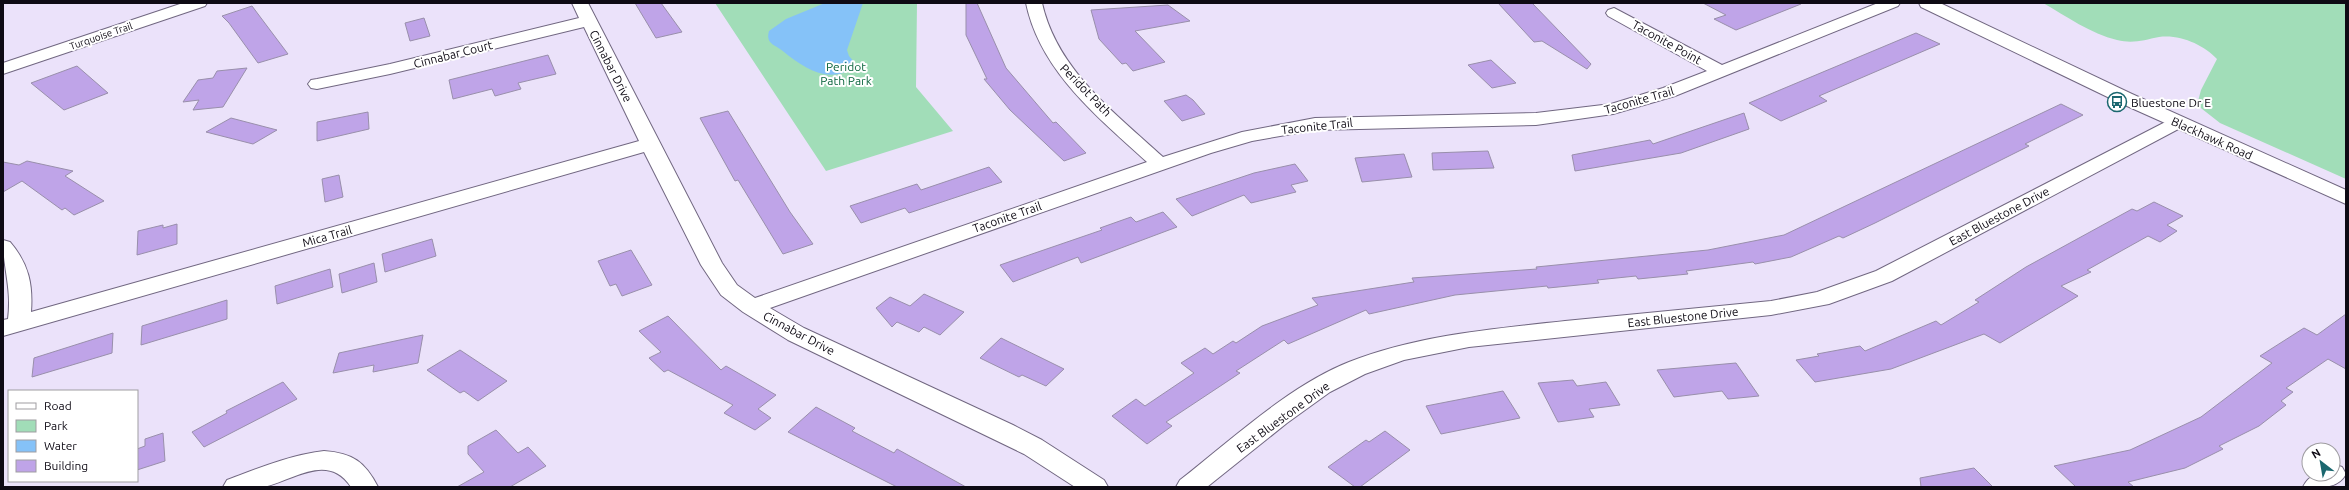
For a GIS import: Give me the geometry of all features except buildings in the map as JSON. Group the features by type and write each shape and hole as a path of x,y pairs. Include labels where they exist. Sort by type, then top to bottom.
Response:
{"street":[{"name":"Turquoise Trail","path":"3,69 199,3"},
{"name":"Peridot Path","path":"1034,3 1037,21 1044,39 1056,59 1072,78 1160,164"},
{"name":"Taconite Trail","path":"751,306 1160,164 1249,136 1315,124 1536,119 1594,112 1647,100 1892,3"},
{"name":"Blackhawk Road","path":"1927,3 2177,122 2346,198"},
{"name":"Cinnabar Court","path":"317,84 390,69 585,12"},
{"name":"Cinnabar Drive","path":"585,12 712,265 729,290 751,306 796,334 1004,432 1038,451 1095,487"},
{"name":"Taconite Point","path":"1614,13 1720,71"},
{"name":"East Bluestone Drive","path":"1189,487 1307,396 1338,377 1378,360 1446,342 1771,308 1806,302 1842,293 1904,266 2177,122"},
{"name":"Mica Trail","path":"11,326 651,144"},
{"path":"3,247 15,262 20,280 22,301 11,326"},
{"path":"236,487 301,465 330,460 347,466 365,487"}],"green space":[{"name":"Peridot Path Park","path":"715,3 917,3 916,87 953,131 826,171"},
{"path":"2043,3 2346,3 2346,179 2220,123 2197,105 2201,90 2217,59 2205,49 2191,42 2175,37 2159,37 2133,42 2117,40 2088,29"}],"water":[{"path":"825,3 863,3 847,50 849,56 855,63 854,67 845,72 826,74 808,69 772,44 768,36 769,31 786,19"}],"place":[{"name":"Bluestone Dr E","path":"2117,102"}]}
